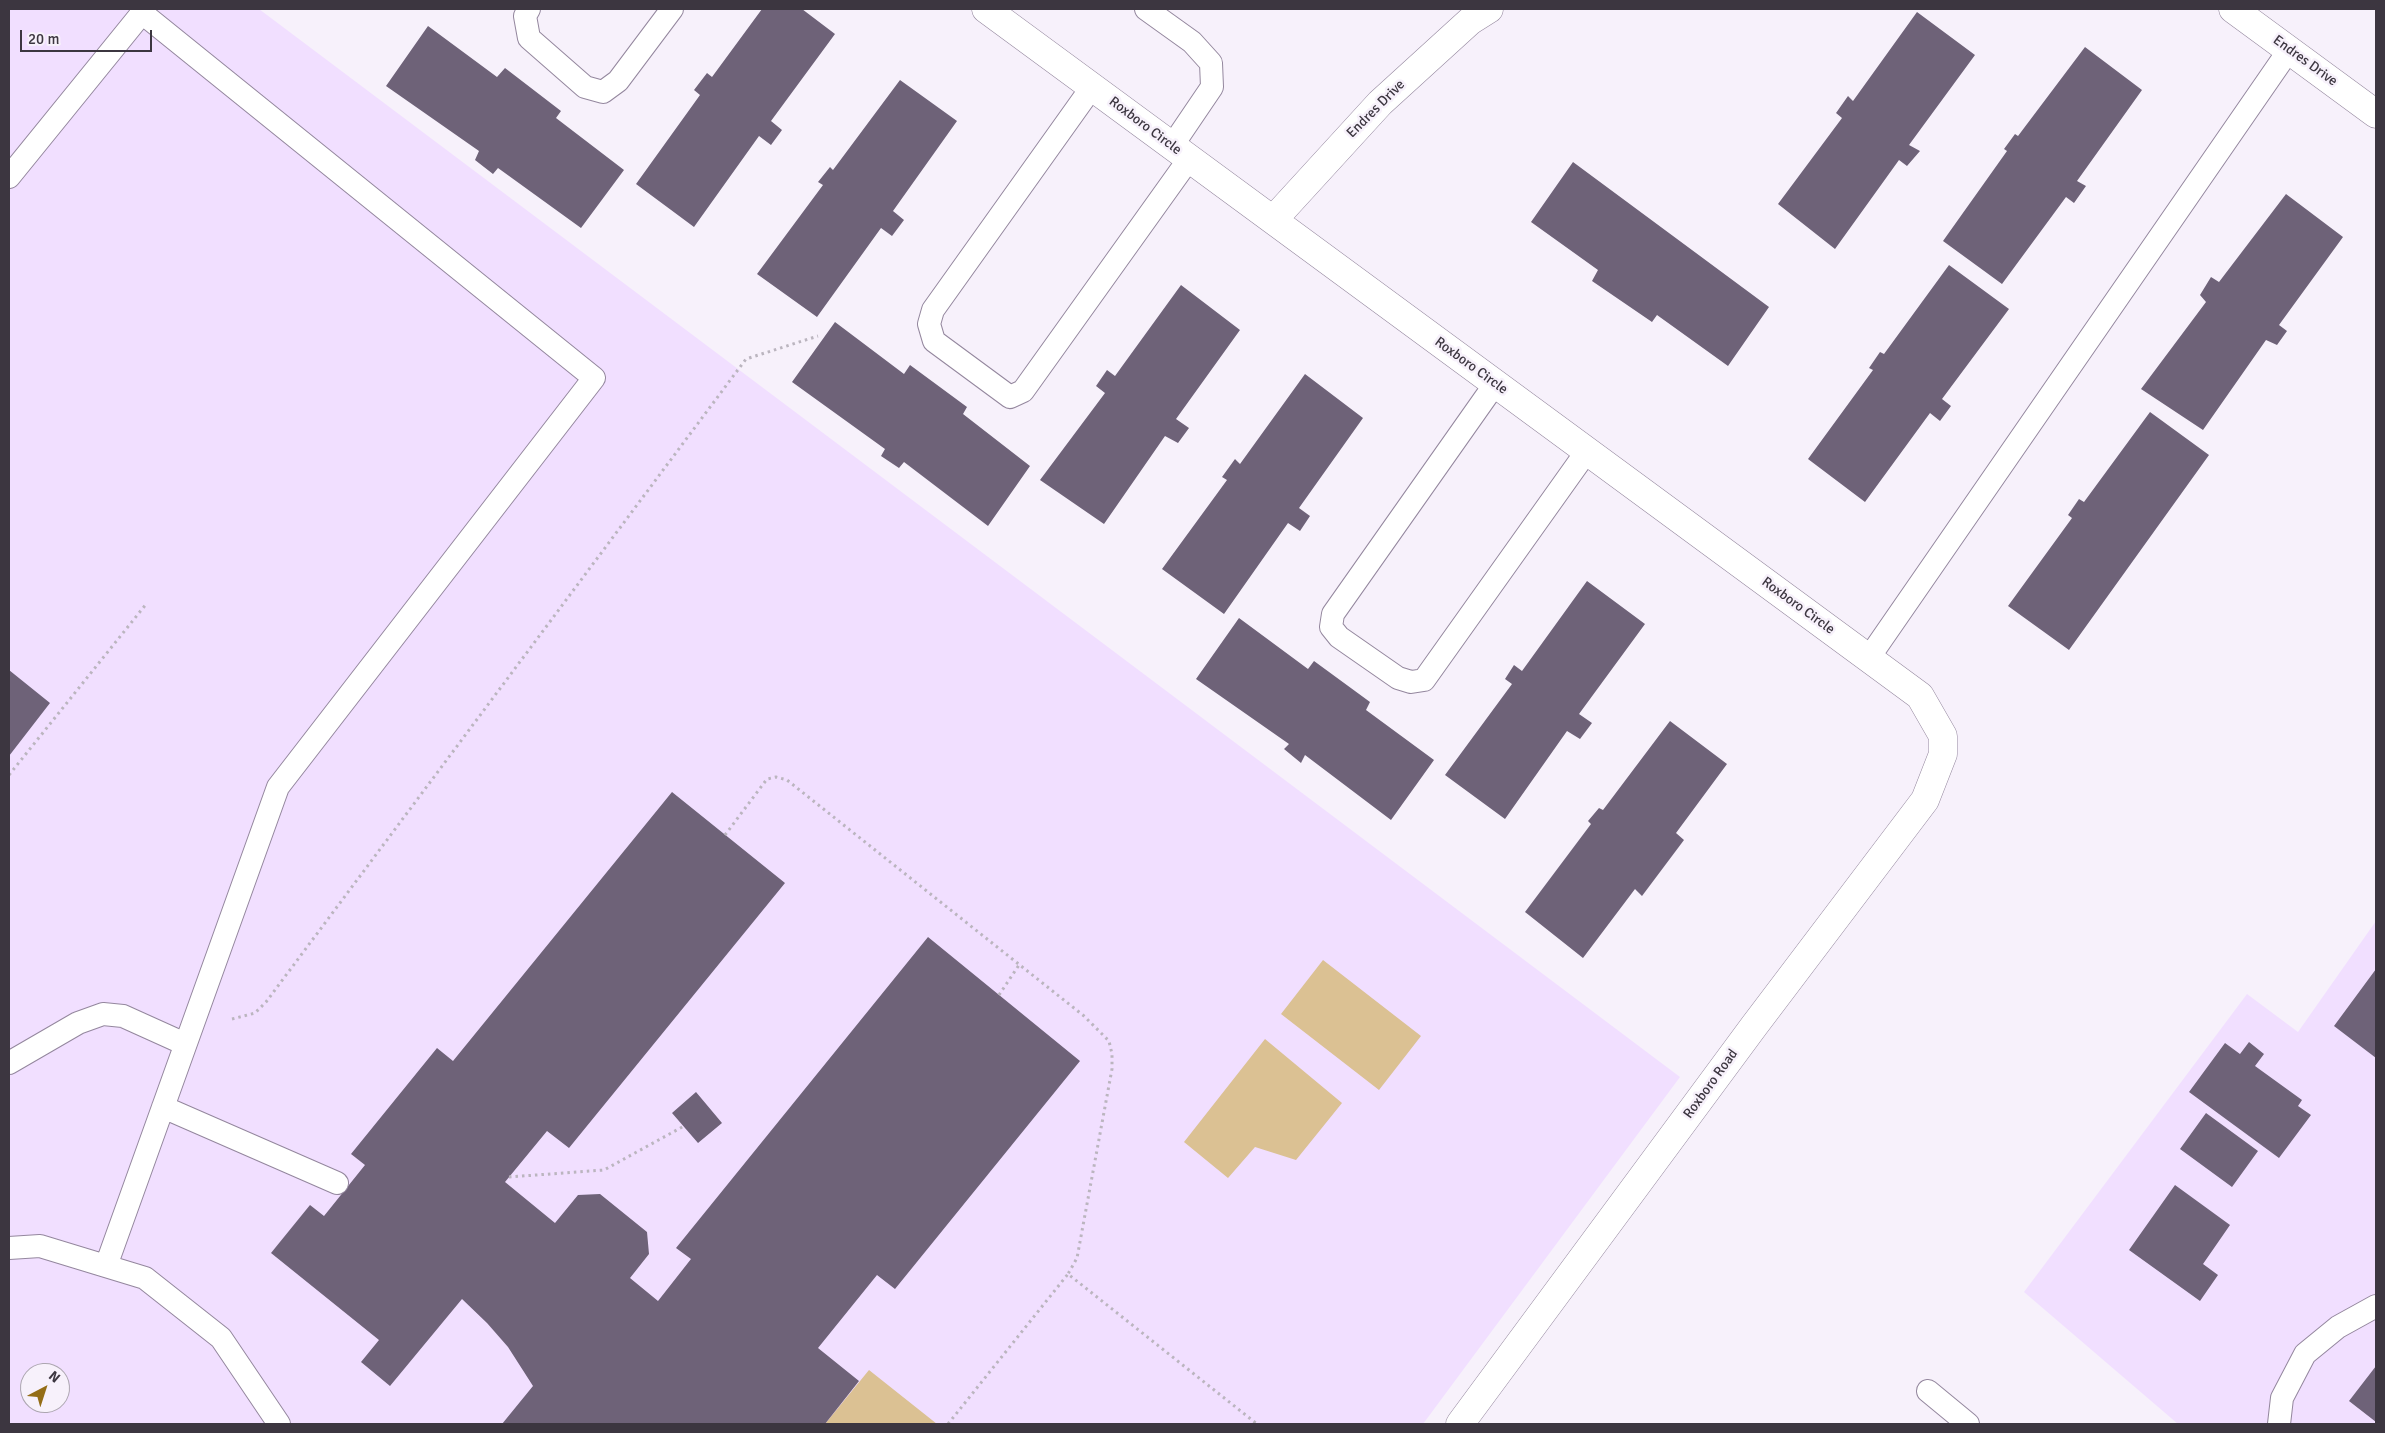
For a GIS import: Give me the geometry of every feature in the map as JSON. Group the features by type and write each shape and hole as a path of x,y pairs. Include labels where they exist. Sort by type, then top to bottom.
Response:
{"street":[{"name":"Roxboro Circle","path":"986,9 1920,696 1943,736"},
{"name":"Endres Drive","path":"1273,220 1380,103 1470,20 1490,9"},
{"name":"Endres Drive","path":"2233,9 2376,114"},
{"name":"Roxboro Road","path":"1460,1424 1748,1034 1925,800 1943,754 1943,736"}],"lane":[{"path":"529,9 525,16 529,38 585,87 602,92 618,80 672,9"},
{"path":"1092,87 933,310 929,324 934,341 1010,396 1023,392 1181,153 1212,87 1211,63 1192,42 1146,9"},
{"path":"9,177 142,12 594,378 278,787 106,1266"},
{"path":"1868,658 2289,50"},
{"path":"1495,384 1333,614 1331,627 1339,637 1398,678 1411,682 1424,680 1587,451"},
{"path":"9,1063 78,1023 103,1014 123,1016 186,1044"},
{"path":"163,1107 337,1184"},
{"path":"9,1248 40,1246 145,1278 221,1338 279,1424"},
{"path":"2279,1424 2282,1398 2305,1354 2338,1327 2376,1306"},
{"path":"1928,1391 1968,1424"}],"path":[{"path":"196,1015 230,1019 243,1018 255,1013 266,1002 746,359 818,336"},
{"path":"9,775 147,603"},
{"path":"726,835 767,779 776,776 787,780 1098,1029 1109,1042 1112,1054 1112,1069 1077,1258 1068,1274 948,1424"},
{"path":"999,995 1019,965"},
{"path":"509,1177 604,1170 684,1126"},
{"path":"1068,1274 1257,1424"}],"shaded area":[{"path":"9,9 259,9 1680,1077 1423,1424 9,1424"},
{"path":"2376,921 2376,1424 2178,1424 2024,1292 2247,994 2298,1032"},
{"path":"1323,960 1421,1036 1379,1090 1281,1014"},
{"path":"1265,1039 1342,1103 1296,1160 1255,1147 1228,1178 1184,1142"},
{"path":"869,1370 937,1424 825,1424"}],"building":[{"path":"762,9 802,9 835,34 771,121 782,130 771,145 759,136 694,227 636,184 700,95 694,90 707,73 712,77"},
{"path":"1917,12 1975,55 1909,145 1920,151 1907,166 1899,160 1835,249 1778,204 1842,118 1836,113 1848,96 1853,101"},
{"path":"428,26 497,77 505,68 561,111 556,118 624,170 581,228 498,168 493,174 475,160 479,151 386,86"},
{"path":"2085,47 2142,90 2077,181 2086,186 2074,203 2066,197 2002,284 1943,241 2007,151 2004,149 2015,134 2018,136"},
{"path":"900,80 957,121 893,211 904,220 892,236 881,228 817,317 757,274 823,185 818,182 830,167 833,170"},
{"path":"1573,162 1769,307 1728,366 1657,315 1652,322 1592,281 1598,270 1531,222"},
{"path":"2286,194 2343,237 2279,325 2287,331 2277,345 2266,340 2203,430 2141,389 2206,302 2200,295 2211,277 2219,282"},
{"path":"1949,265 2009,309 1942,399 1951,406 1940,421 1930,413 1865,502 1808,459 1873,370 1869,368 1880,352 1884,354"},
{"path":"1181,285 1240,330 1176,419 1189,428 1178,443 1165,436 1104,524 1040,480 1105,393 1096,386 1107,370 1115,376"},
{"path":"835,322 904,374 910,365 967,407 963,414 1030,466 988,526 904,462 899,468 881,456 885,449 792,382"},
{"path":"1305,374 1363,418 1299,508 1310,516 1300,531 1288,523 1224,614 1162,569 1227,480 1222,477 1235,459 1240,464"},
{"path":"2150,412 2209,455 2069,650 2008,606 2072,518 2068,515 2079,499 2084,502"},
{"path":"1587,581 1645,624 1579,714 1592,723 1580,739 1567,731 1505,819 1445,775 1512,684 1505,679 1514,665 1522,671"},
{"path":"1239,618 1308,669 1314,661 1370,702 1366,710 1434,760 1391,820 1305,755 1301,763 1284,749 1289,744 1196,679"},
{"path":"9,670 50,703 9,756"},
{"path":"1670,721 1727,764 1676,833 1684,840 1642,896 1635,889 1583,958 1525,912 1591,824 1588,821 1599,808 1603,810"},
{"path":"672,792 785,883 569,1148 547,1131 505,1182 555,1223 578,1195 600,1194 647,1232 649,1254 630,1278 658,1301 691,1259 676,1248 928,937 1080,1061 895,1289 877,1275 818,1348 859,1381 825,1424 502,1424 533,1386 508,1347 462,1299 390,1386 361,1362 379,1340 271,1253 310,1205 324,1216 365,1165 351,1154 437,1048 453,1061"},
{"path":"2376,969 2376,1058 2334,1026"},
{"path":"2249,1042 2264,1054 2255,1066 2302,1100 2298,1106 2311,1115 2279,1158 2189,1092 2225,1043 2240,1054"},
{"path":"696,1092 722,1123 698,1143 672,1113"},
{"path":"2206,1113 2258,1151 2232,1187 2180,1149"},
{"path":"2175,1185 2230,1225 2203,1264 2218,1275 2200,1301 2129,1250"},
{"path":"2376,1366 2376,1422 2349,1401"}]}
